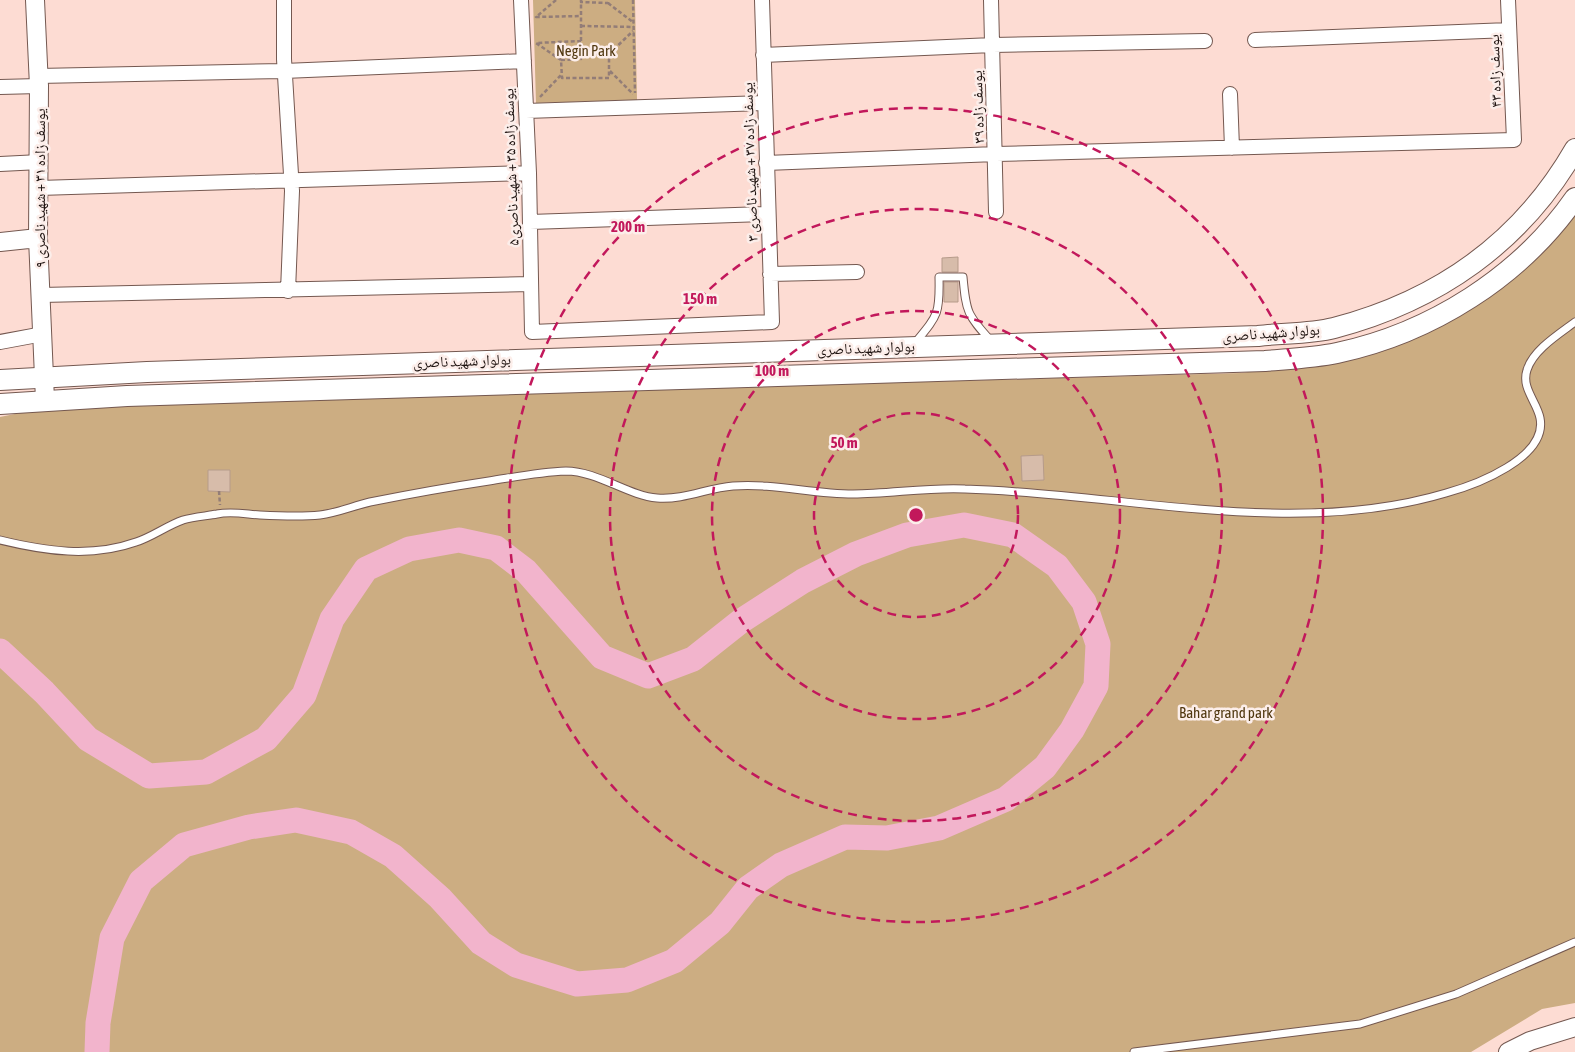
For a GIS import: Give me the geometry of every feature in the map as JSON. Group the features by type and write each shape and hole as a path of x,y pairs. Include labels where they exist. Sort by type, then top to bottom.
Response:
{"main road":[{"name":"بولوار شهید ناصری","path":"0,380 44,376 1258,336 1332,328 1415,300 1449,281 1482,258 1539,203 1575,149"},
{"name":"بولوار شهید ناصری","path":"0,404 45,400 1265,361 1336,353 1387,339 1466,302 1499,278 1530,250 1559,221 1575,198"},
{"path":"744,352 745,378"}],"street":[{"name":"یوسف زاده ۳۱ + شهید ناصری ۹","path":"35,0 40,162 38,238 45,400"},
{"path":"284,0 284,65 292,180 288,291"},
{"name":"یوسف زاده ۳۵ + شهید ناصری۵","path":"520,0 529,173 532,332"},
{"name":"یوسف زاده ۳۷ + شهید ناصری ۳","path":"532,332 772,322 767,214 762,0"},
{"name":"یوسف زاده ۳۹","path":"991,0 996,212"},
{"name":"یوسف زاده ۴۳","path":"1232,148 1514,140 1508,0"},
{"path":"1256,40 1509,30"},
{"path":"763,55 993,45 1205,40"},
{"path":"0,87 38,81 284,65 524,61"},
{"path":"766,164 996,154 1232,148 1230,94"},
{"path":"526,111 764,103"},
{"path":"0,164 40,162"},
{"path":"39,188 529,173"},
{"path":"530,222 767,214"},
{"path":"0,242 38,238"},
{"path":"770,274 857,272"},
{"path":"41,295 288,291 530,284"},
{"path":"0,342 43,334"},
{"path":"1508,1052 1530,1041 1575,1027"}],"lane":[{"path":"911,346 932,323 940,307 939,277 963,277 966,309 977,326 994,344"},
{"path":"0,540 81,554 134,543 183,520 220,513 289,517 325,514 366,503 468,485 534,474 572,471 613,482 652,498 688,497 728,486 780,485 809,492 852,494 970,489 1166,506 1312,514 1408,503 1456,490 1488,478 1513,465 1535,442 1541,425 1540,415 1527,386 1525,374 1528,365 1544,347 1575,322"},
{"path":"1134,1052 1360,1024 1456,994 1575,942"}],"path":[{"path":"536,17 556,0"},
{"path":"633,0 636,96"},
{"path":"536,43 561,60 581,59 581,1 608,1 634,27"},
{"path":"535,8 536,26"},
{"path":"536,17 581,16"},
{"path":"581,26 634,27"},
{"path":"561,60 562,78 609,78 609,54 634,27"},
{"path":"536,34 536,52"},
{"path":"536,43 581,41"},
{"path":"581,54 609,54"},
{"path":"609,70 636,96"},
{"path":"538,99 562,74"},
{"path":"537,90 538,99"},
{"path":"626,96 636,96"},
{"path":"538,99 547,99"}],"green space":[{"name":"Negin Park","path":"533,0 635,0 637,100 536,103"},
{"name":"Bahar grand park","path":"1575,205 1575,1003 1542,1009 1471,1052 0,1052 0,417 54,406 1241,373 1342,358 1420,333"}],"building":[{"path":"958,257 958,272 942,272 942,258"},
{"path":"944,282 958,282 958,302 944,302"},
{"path":"1043,455 1044,480 1022,481 1021,456"},
{"path":"208,470 230,470 230,492 208,491"}],"waterway":[{"path":"0,651 44,692 88,739 149,776 206,772 266,739 304,695 332,619 366,569 409,549 459,540 496,548 526,571 602,657 648,676 693,659 741,621 803,581 856,554 907,535 964,525 1013,535 1057,566 1084,602 1098,644 1096,686 1072,730 1045,767 1006,799 939,828 887,838 845,837 781,865 748,888 720,923 674,961 627,980 577,984 516,965 481,943 440,898 393,856 351,832 296,820 249,827 184,845 141,881 112,938 98,1023 97,1052"}]}
